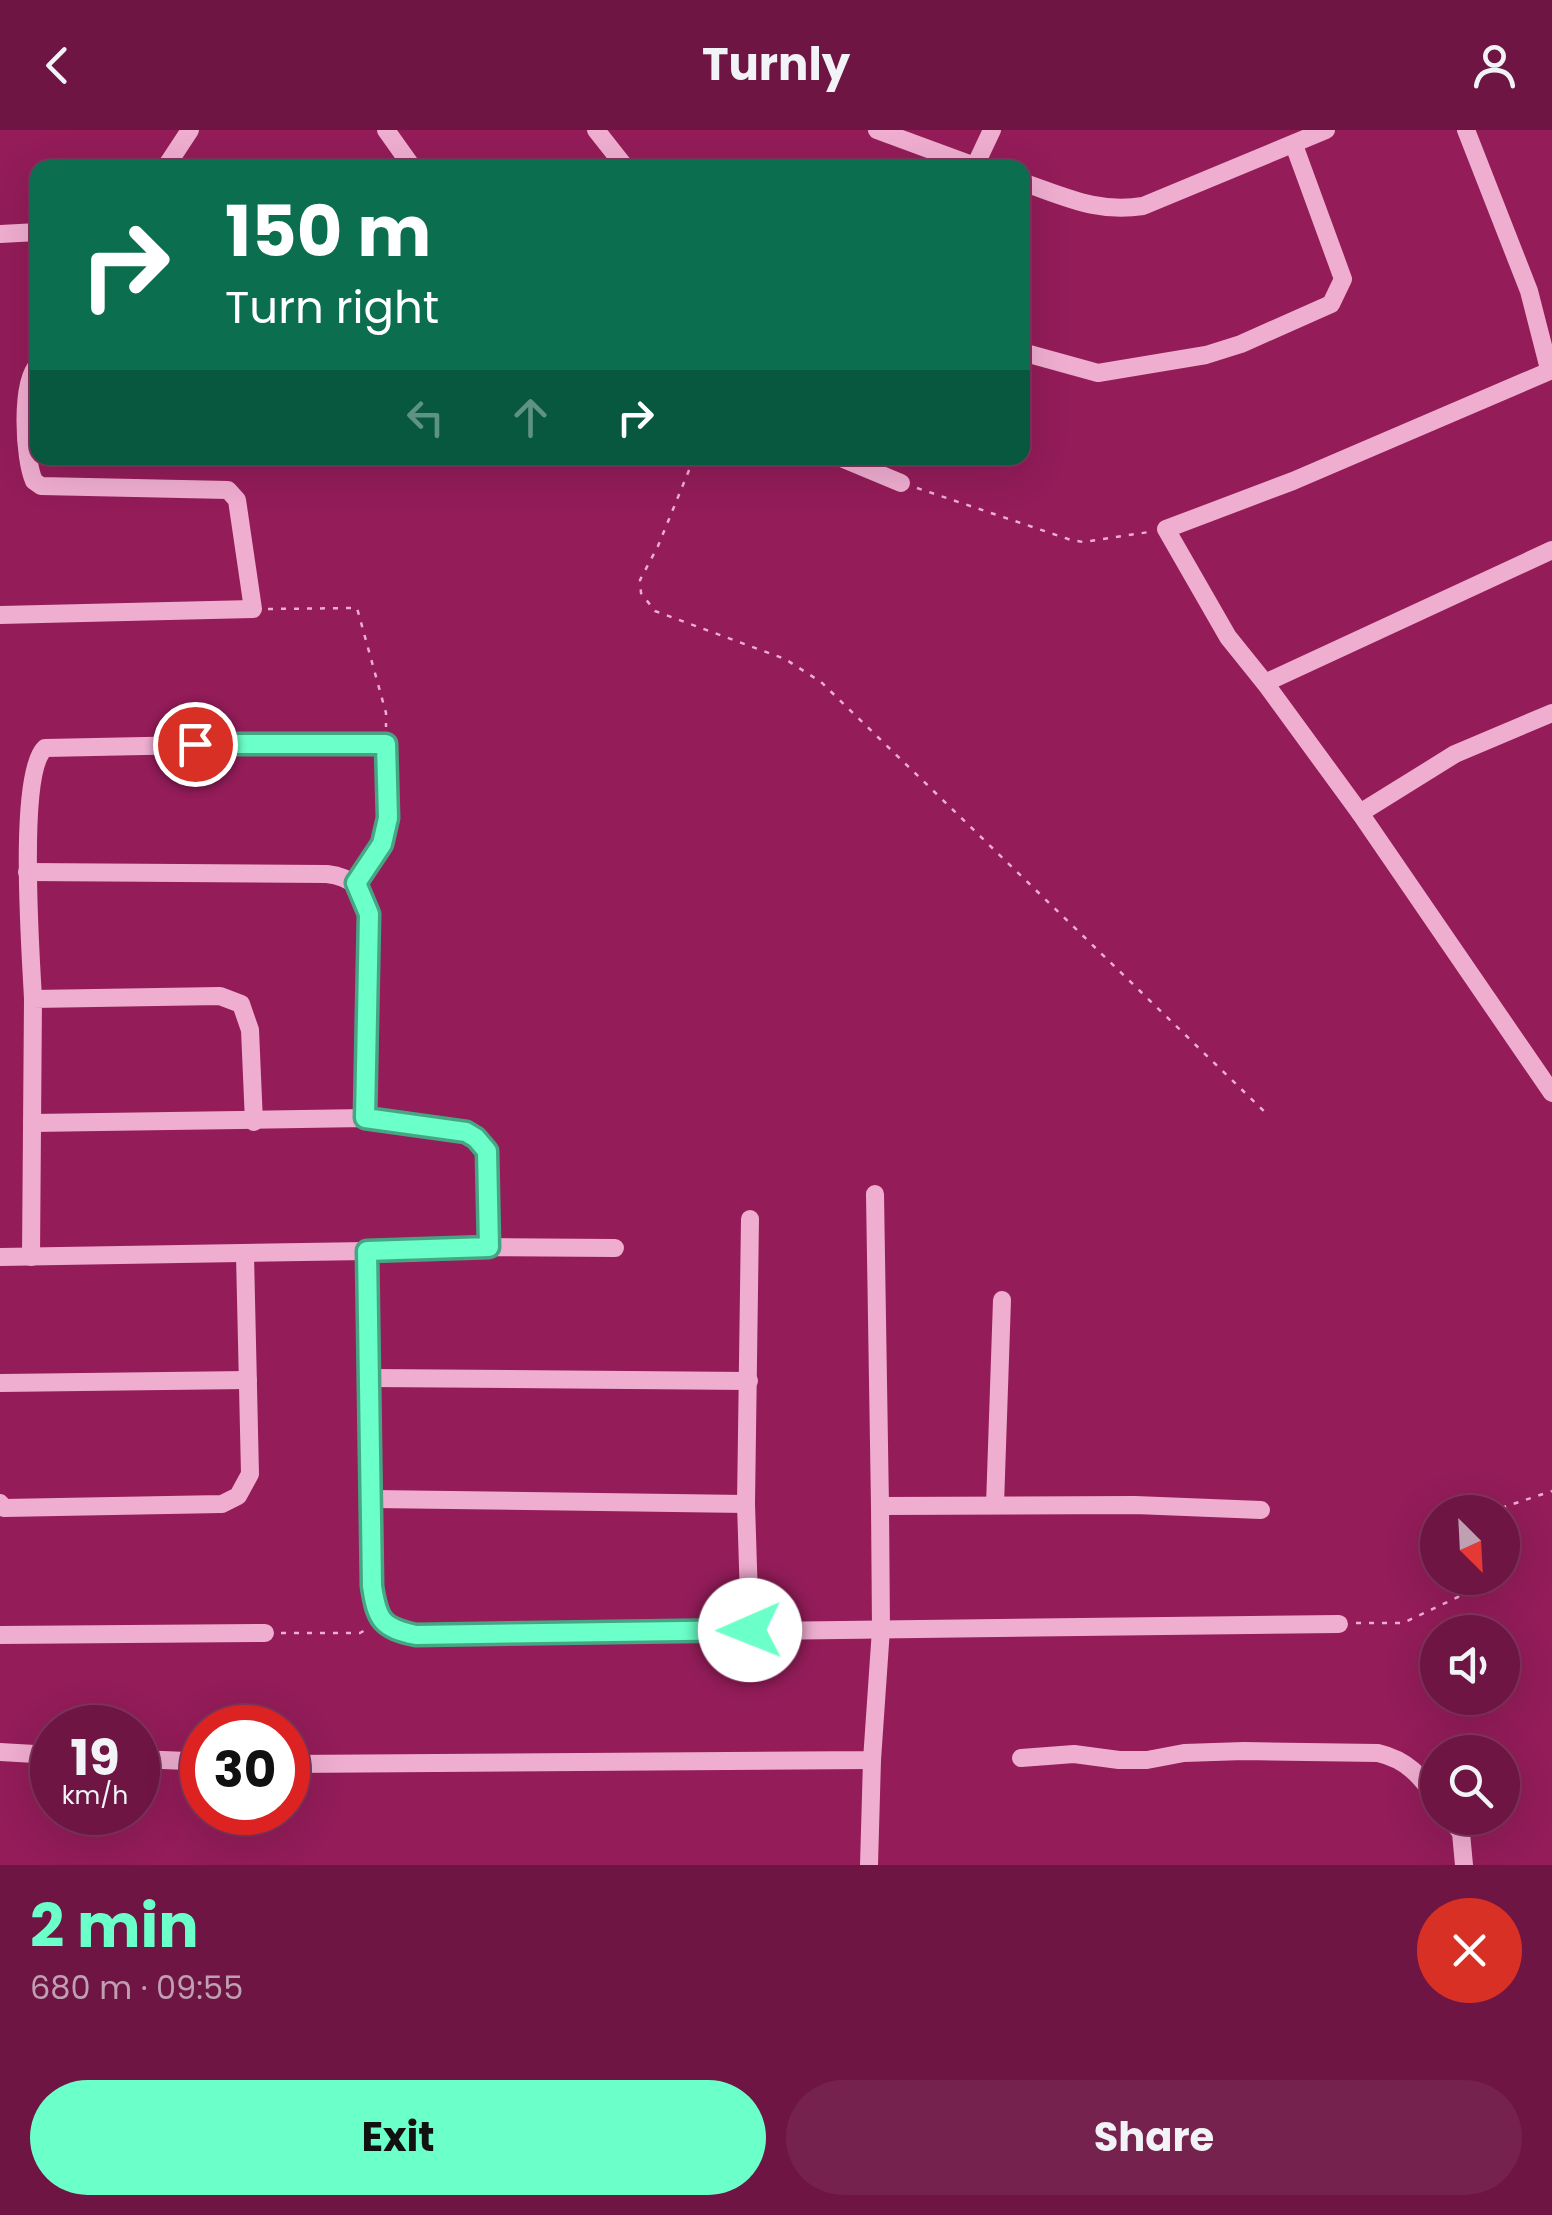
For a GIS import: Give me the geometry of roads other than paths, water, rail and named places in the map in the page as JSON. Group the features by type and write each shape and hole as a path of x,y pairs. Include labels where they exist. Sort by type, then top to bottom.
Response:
{"street":[{"path":"170,160 190,130"},
{"path":"386,130 407,160"},
{"path":"596,130 620,160"},
{"path":"877,130 959,160"},
{"path":"981,160 992,130"},
{"path":"1030,185 1095,208 1143,206 1326,130"},
{"path":"1466,130 1530,291 1551,369 1294,481 1166,529 1228,637 1360,813 1552,1093"},
{"path":"1030,354 1098,373 1206,355 1242,344 1331,304 1343,279 1294,145"},
{"path":"0,234 30,232"},
{"path":"0,615 253,609 236,500 228,490 41,486 34,481 26,458 30,377"},
{"path":"858,465 901,483"},
{"path":"1265,683 1552,550"},
{"path":"1360,813 1454,754 1552,713"},
{"path":"31,1257 33,1000 27,872 34,765 45,748 386,744 388,818 382,844 356,883"},
{"path":"27,872 328,874 356,883 369,914 365,1118"},
{"path":"33,1000 220,996 241,1004 250,1030 254,1122"},
{"path":"32,1123 365,1118 466,1132 483,1145 487,1160 489,1247"},
{"path":"869,1865 881,1629 875,1194"},
{"path":"750,1219 746,1504 750,1630"},
{"path":"0,1257 616,1248"},
{"path":"367,1251 372,1586 381,1621 390,1628 416,1635 1339,1624"},
{"path":"0,1503 4,1508 222,1504 238,1496 250,1474 245,1255"},
{"path":"995,1505 1002,1300"},
{"path":"370,1378 749,1381"},
{"path":"0,1382 248,1380"},
{"path":"373,1499 746,1504"},
{"path":"880,1506 1135,1505 1261,1510"},
{"path":"0,1635 266,1633"},
{"path":"1021,1758 1074,1754 1147,1760 1184,1753 1244,1751 1378,1753 1392,1756 1420,1775"},
{"path":"0,1752 30,1754"},
{"path":"310,1764 872,1760"},
{"path":"1461,1835 1464,1865"}]}
